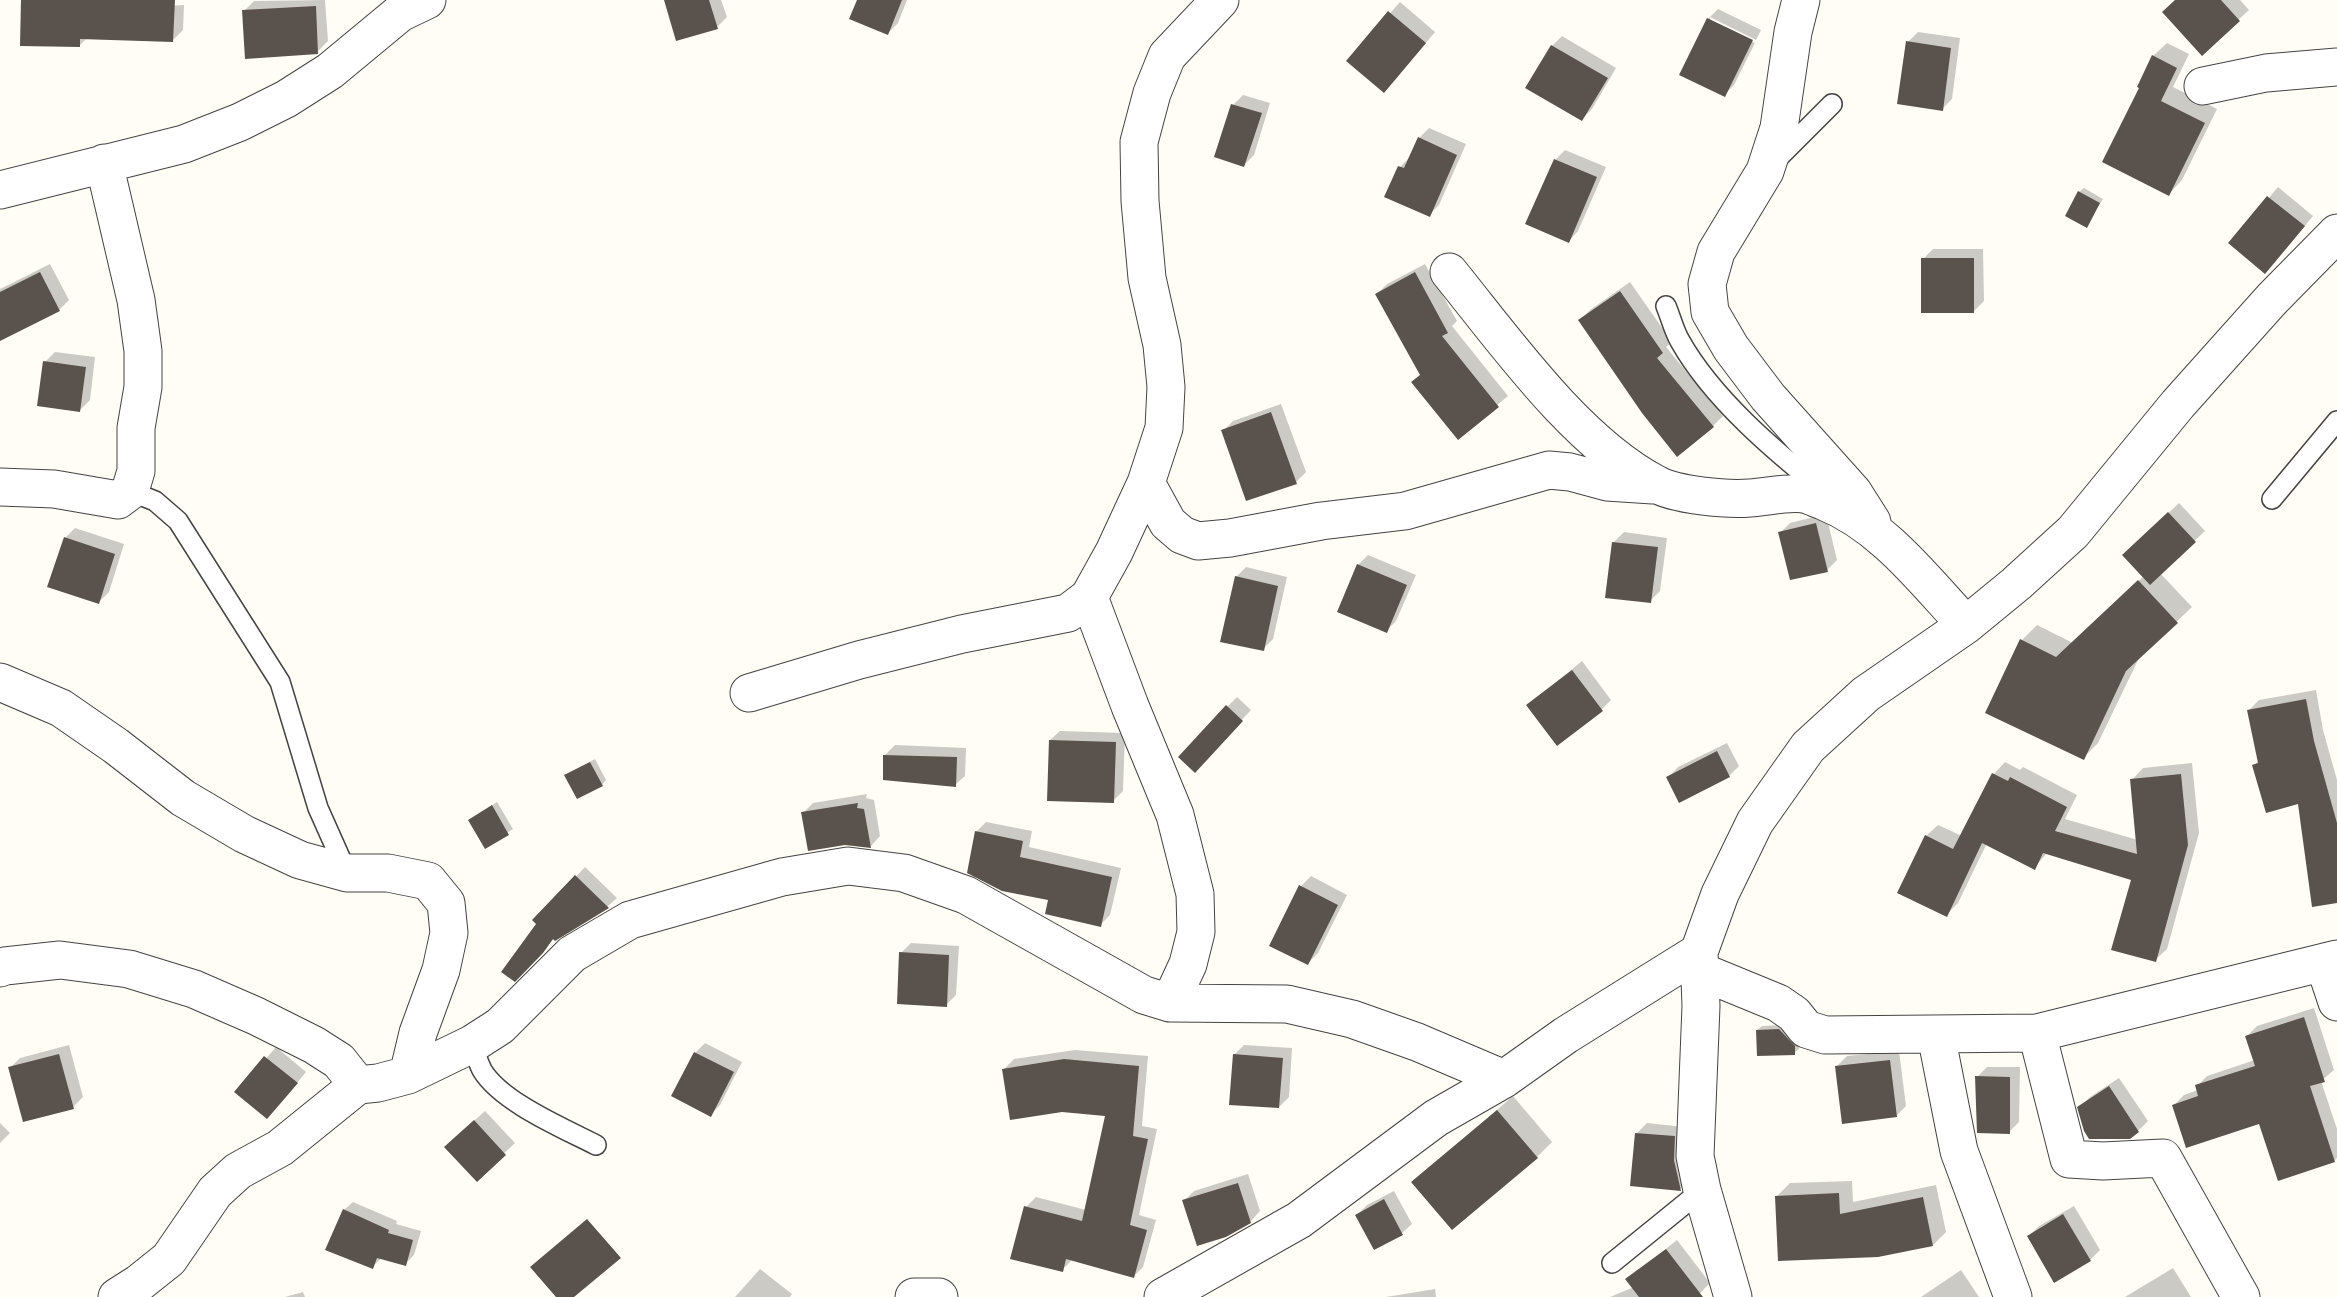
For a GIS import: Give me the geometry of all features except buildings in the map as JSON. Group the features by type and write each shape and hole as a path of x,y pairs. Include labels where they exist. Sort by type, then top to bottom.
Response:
{"street":[{"path":"0,190 184,144 240,122 286,99 330,71 400,13 427,0"},
{"path":"749,693 859,660 962,634 1068,613 1089,597 1114,552 1146,483 1164,428 1166,387 1162,345 1147,278 1140,201 1139,142 1152,93 1167,56 1220,0"},
{"path":"1801,0 1793,32 1779,128 1765,171 1716,252 1707,284 1710,312 1731,348 1768,397 1853,492 1878,533 1966,625"},
{"path":"2203,86 2266,73 2337,67"},
{"path":"0,486 54,489 118,500 130,491 136,471 136,428 143,387 143,351 136,300 104,163"},
{"path":"1734,1297 1702,1190 1695,1156 1700,962 1720,894 1755,822 1808,747 1866,694 1966,625 2017,584 2073,532 2178,404 2272,299 2337,233"},
{"path":"1449,272 1528,369 1582,428 1617,459 1658,485"},
{"path":"1146,483 1168,523 1182,535 1198,541 1230,538 1321,521 1405,511 1549,470 1570,472 1607,482 1658,485 1700,495 1745,498 1804,494 1835,506 1878,533"},
{"path":"1089,597 1175,816 1195,894 1196,932 1188,964 1170,1003"},
{"path":"0,682 61,708 183,798 244,834 300,860 347,873 388,873 428,881 446,903 449,933 441,970 418,1033 408,1074"},
{"path":"117,1297 169,1259 215,1192 238,1171 280,1147 358,1085 378,1083 408,1074 472,1044 500,1026 572,954 629,920 782,877 848,866 904,873 966,895 1144,995 1170,1003 1287,1004 1352,1019 1504,1079"},
{"path":"0,968 60,960 129,969 194,989 314,1045 339,1062 358,1085"},
{"path":"1700,962 1778,1003 1794,1014 1806,1029 1825,1035 2037,1033 2330,961 2337,1002"},
{"path":"1163,1297 1299,1220 1436,1118 1504,1079 1566,1035 1700,962"},
{"path":"2037,1033 2069,1159 2104,1161 2163,1158 2241,1297"},
{"path":"1936,1035 1959,1151 2013,1297"},
{"path":"914,1297 939,1297"}],"lane":[{"path":"1765,171 1832,104"},
{"path":"1666,306 1680,341 1704,376 1749,426 1878,533"},
{"path":"2272,499 2337,421"},
{"path":"130,491 155,501 178,521 280,682 318,808 347,873"},
{"path":"472,1044 482,1070 497,1087 528,1110 596,1145"},
{"path":"1612,1263 1702,1190"}]}
